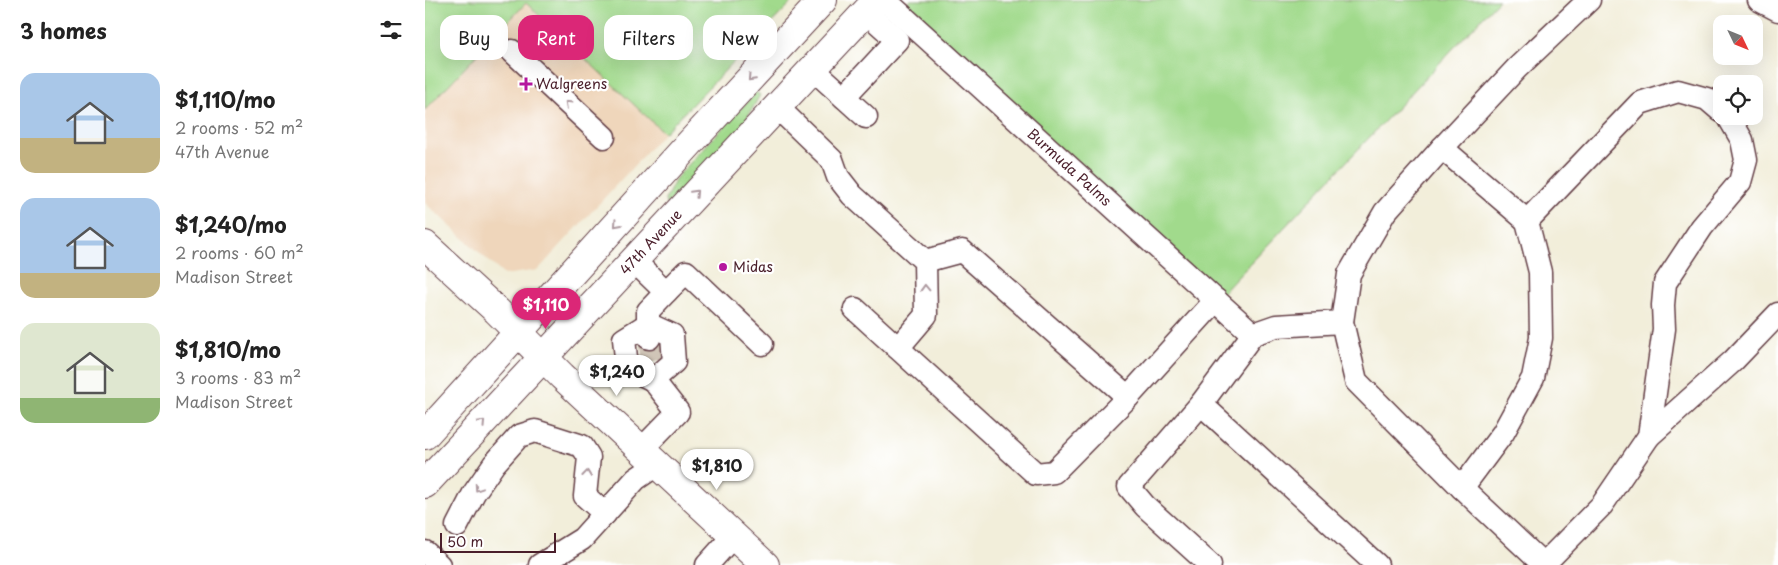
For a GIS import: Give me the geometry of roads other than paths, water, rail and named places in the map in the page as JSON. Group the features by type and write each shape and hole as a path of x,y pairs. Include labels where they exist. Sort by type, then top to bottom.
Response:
{"main road":[{"path":"425,435 690,143 823,0"},
{"name":"47th Avenue","path":"425,484 633,260 876,4"},
{"path":"425,245 765,565"}],"lane":[{"path":"1589,0 1517,68 1385,212 1349,274 1343,322 1357,381 1462,488 1543,565 1602,505 1649,436 1733,361 1778,314"},
{"path":"1759,0 1778,10"},
{"path":"844,97 897,40 876,4"},
{"name":"Burmuda Palms","path":"876,4 1253,334"},
{"path":"512,51 604,137"},
{"path":"813,69 867,117"},
{"path":"1527,221 1640,104 1678,91 1707,99 1713,104"},
{"path":"777,107 832,160 838,178 852,195 925,261 926,315 898,348"},
{"path":"1649,436 1664,329 1663,305 1665,283 1702,227 1740,182 1746,160 1742,140 1733,125"},
{"path":"1442,148 1527,221 1540,272 1541,338 1533,378 1503,433 1462,488"},
{"path":"925,261 962,251 1127,397"},
{"path":"633,260 666,292"},
{"path":"648,331 649,311 686,272 762,344"},
{"path":"855,309 1036,474 1055,472 1216,300"},
{"path":"1210,565 1145,506 1129,487 1201,404 1253,334 1277,326 1343,322"},
{"path":"648,331 672,335 675,362 652,371 627,368 624,339 648,331"},
{"path":"540,565 582,539 605,514 636,479 678,412 652,371"},
{"path":"1201,404 1377,565"},
{"path":"457,526 474,493 494,464 519,436 535,431 582,446 589,457 585,496 605,514"},
{"path":"707,565 734,535"},
{"path":"425,552 439,565"}],"tunnel":[{"path":"649,338 652,362"}],"place":[{"name":"Walgreens","path":"526,84"},
{"name":"Midas","path":"723,267"}]}
